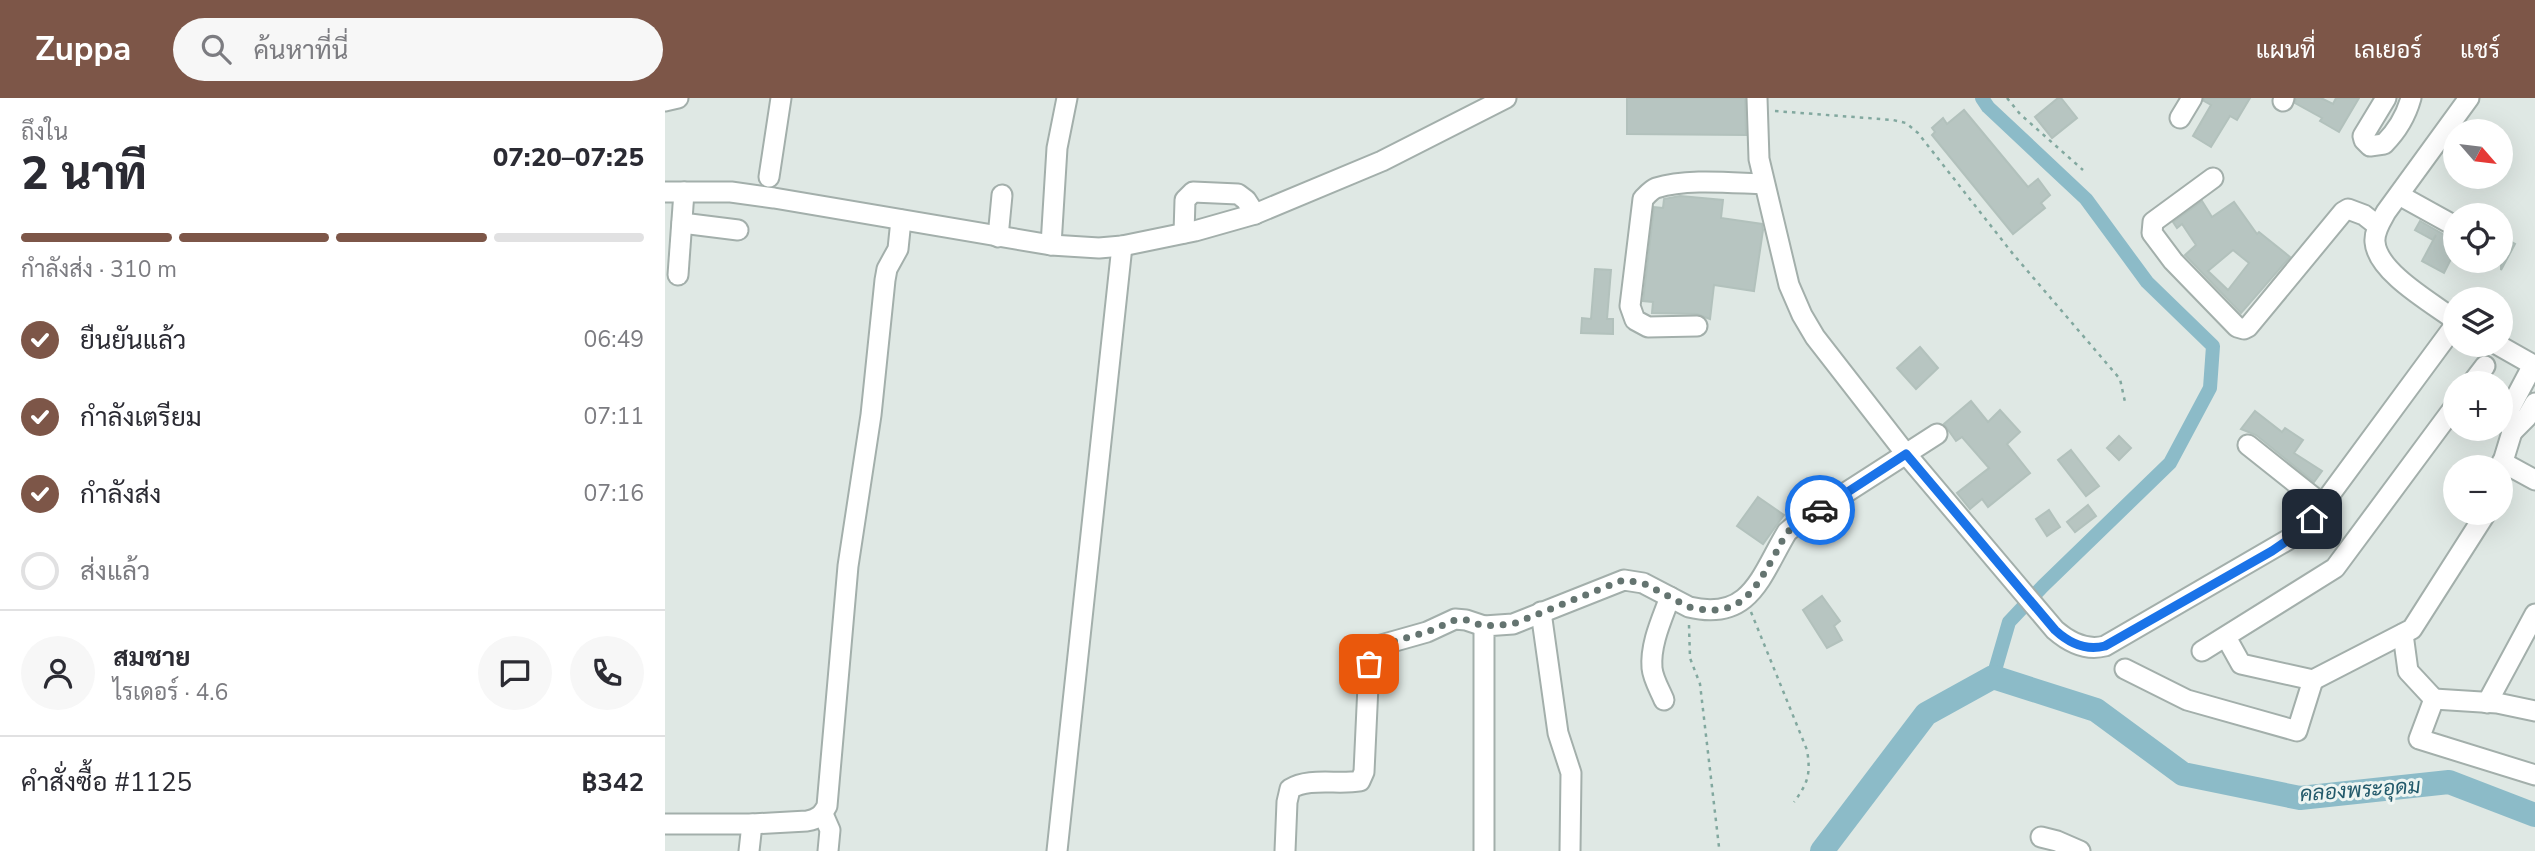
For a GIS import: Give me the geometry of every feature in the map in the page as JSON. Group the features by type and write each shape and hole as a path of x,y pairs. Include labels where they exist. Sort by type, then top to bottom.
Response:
{"street":[{"path":"665,101 678,98"},
{"path":"769,177 781,98"},
{"path":"1051,245 1057,148 1067,98"},
{"path":"678,275 682,223 674,192 731,192 774,198 1051,245 1098,248 1122,246 1255,214 1382,161 1506,98"},
{"path":"2181,118 2192,98"},
{"path":"2386,98 2364,136 2364,140 2370,145 2384,145 2394,134 2404,118 2411,98"},
{"path":"2443,311 2386,268 2377,254 2374,240 2378,226 2469,98"},
{"path":"1757,104 1759,159 1789,285 1815,337 1906,454 2048,620 2063,637 2080,646 2092,649 2105,646 2272,551 2305,526 2443,341"},
{"path":"2213,178 2153,222 2151,233 2173,261 2237,327 2248,327 2343,212 2348,209 2356,211 2378,226"},
{"path":"1697,326 1648,327 1635,320 1630,306 1643,199 1653,189 1673,185 1764,184"},
{"path":"1184,233 1185,200 1192,192 1238,194 1247,200 1255,214"},
{"path":"998,237 1002,195"},
{"path":"2399,195 2443,219"},
{"path":"665,824 807,821 823,814 827,806 848,566 871,415 885,280 887,269 898,249 901,220"},
{"path":"682,223 739,230"},
{"path":"1057,851 1122,246"},
{"path":"2513,353 2534,365 2513,403"},
{"path":"2481,371 2485,366"},
{"path":"2513,431 2527,417 2535,403"},
{"path":"2202,651 2335,568 2443,422"},
{"path":"1285,851 1290,789 1299,783 1360,781 1364,772 1369,664 1372,652 1381,645 1427,632 1455,620 1466,620 1483,626 1513,624 1623,580 1643,583 1689,607 1712,610 1736,605 1746,599 1755,588 1787,532 1937,434"},
{"path":"2248,445 2322,504"},
{"path":"2513,470 2535,480"},
{"path":"2226,638 2241,664 2313,680 2412,629 2478,525"},
{"path":"1664,701 1652,671 1652,657 1658,629 1670,597"},
{"path":"1541,612 1558,733 1571,773 1570,851"},
{"path":"2487,703 2535,614"},
{"path":"1483,626 1484,851"},
{"path":"2403,634 2408,671 2434,699 2487,703 2535,711"},
{"path":"2125,669 2187,700 2297,731 2313,680"},
{"path":"2434,699 2419,739 2535,775"},
{"path":"823,814 830,831 828,851"},
{"path":"749,851 752,824"},
{"path":"2041,837 2080,851"}],"path":[{"path":"2007,98 2020,114 2083,170"},
{"path":"1757,104 1906,123 1918,133 2013,254 2120,379 2125,402"},
{"path":"1746,599 1807,750 1810,767 1806,786 1794,802"},
{"path":"1689,607 1690,658 1700,684 1719,847"}],"building":[{"path":"1627,98 1745,98 1746,135 1627,134"},
{"path":"2061,98 2077,118 2052,138 2035,117"},
{"path":"2204,98 2250,98 2237,120 2230,116 2211,147 2193,136 2211,105 2204,101"},
{"path":"2296,98 2321,98 2333,104 2336,98 2359,98 2339,132 2320,121 2322,118 2295,103"},
{"path":"1964,110 2028,187 2038,179 2050,195 2041,203 2045,208 2013,234 1932,135 1935,132 1932,128 1943,118 1947,124"},
{"path":"1680,196 1723,200 1721,218 1762,224 1754,291 1714,285 1710,319 1697,314 1652,313 1653,302 1643,301 1654,207 1663,208 1664,199"},
{"path":"2202,201 2212,217 2234,202 2257,234 2259,232 2290,257 2241,313 2185,255 2196,245 2182,224 2177,228 2173,222","holes":["2233,250 2249,263 2228,290 2208,271"]},
{"path":"2420,221 2443,234 2443,272 2422,261 2436,235 2433,240 2415,230"},
{"path":"1595,269 1611,270 1607,319 1613,319 1613,334 1581,333 1582,318 1591,319"},
{"path":"1920,347 1938,368 1916,389 1897,368"},
{"path":"1971,401 1988,422 2000,410 2020,432 2007,444 2030,473 1988,507 1982,499 1970,509 1957,493 1989,468 1962,437 1956,441 1944,424"},
{"path":"2255,411 2282,432 2285,428 2303,440 2294,453 2322,471 2314,482 2256,435 2241,429"},
{"path":"2119,436 2131,448 2119,460 2107,448"},
{"path":"2071,450 2099,486 2086,496 2058,460"},
{"path":"1758,497 1784,515 1763,544 1737,526"},
{"path":"2088,505 2096,516 2075,532 2067,522"},
{"path":"2049,510 2060,527 2047,536 2036,519"},
{"path":"1822,596 1840,621 1834,626 1842,640 1827,648 1803,610"}],"waterway":[{"path":"1982,98 1988,107 2086,199 2147,282 2213,346 2210,388 2170,463 2009,622 1993,677"},
{"name":"คลองพระอุดม","path":"1822,851 1926,714 1993,677 2096,710 2183,774 2300,798 2449,782 2535,815"}],"way so far":[{"path":"1369,664 1372,652 1381,645 1427,632 1455,620 1466,620 1483,626 1513,624 1623,580 1643,583 1697,609 1712,610 1736,605 1746,599 1755,588 1787,532 1820,510"}],"route":[{"path":"1820,510 1906,454 2055,630 2080,646 2092,649 2105,646 2272,551 2312,519"}]}
